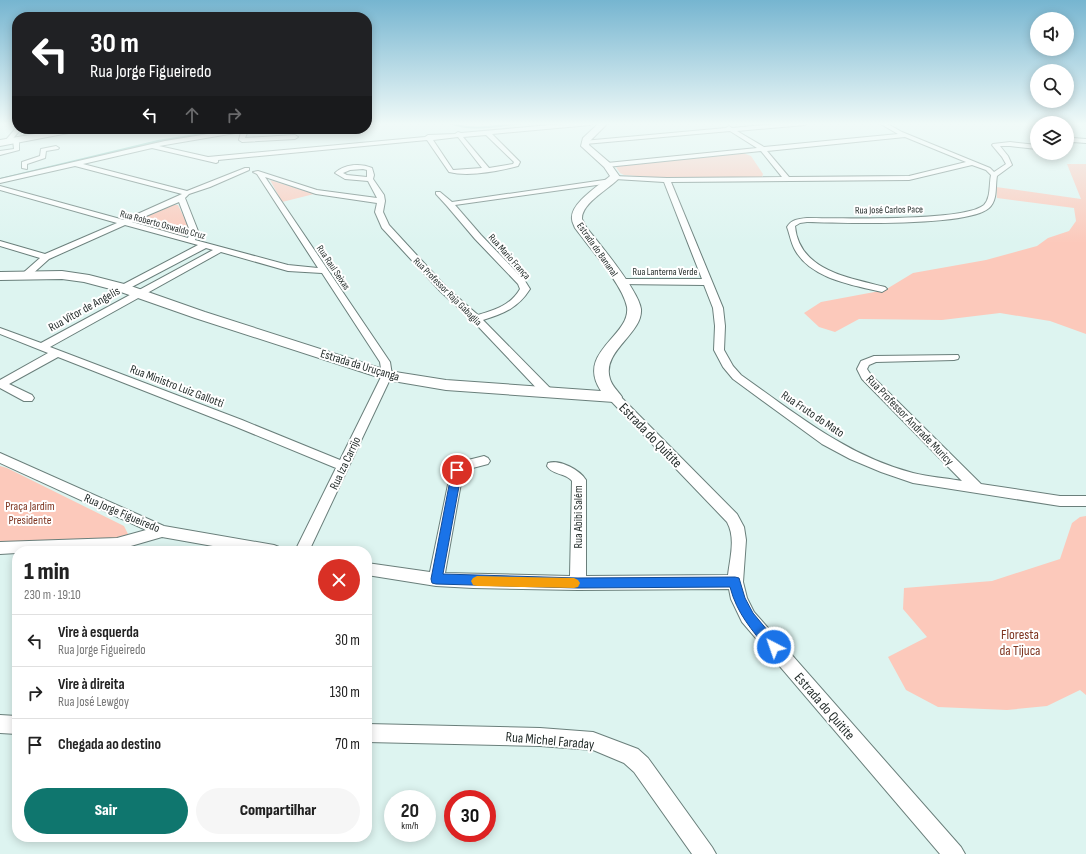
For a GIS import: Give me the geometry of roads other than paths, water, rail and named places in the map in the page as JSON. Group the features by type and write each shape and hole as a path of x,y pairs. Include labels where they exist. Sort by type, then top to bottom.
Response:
{"street":[{"path":"23,163 25,168"},
{"path":"0,174 49,163"},
{"path":"0,181 75,163 184,196"},
{"path":"224,163 316,192 381,201"},
{"path":"445,163 451,171 461,173 514,166 517,164 516,163"},
{"path":"482,163 488,170"},
{"path":"613,179 607,164 622,163"},
{"path":"774,163 788,179"},
{"path":"974,164 990,170 994,175 1007,166 1008,163"},
{"path":"450,204 613,179 909,178 974,164 1007,166"},
{"path":"26,275 46,257 247,169"},
{"name":"Rua Raul Seixas","path":"259,173 384,362 387,375"},
{"path":"771,173 776,179"},
{"name":"Rua José Carlos Pace","path":"882,289 853,282 829,273 809,263 801,254 795,241 791,227 793,223 807,220 950,217 979,212 990,201 994,175"},
{"name":"Rua Professor Raja Gabaglia","path":"370,179 380,195 381,201 378,212 385,226 444,290 476,319 547,392"},
{"name":"Estrada do Bananal","path":"613,179 584,202 578,212 577,219 581,228 621,282 633,303 634,310 630,322 610,349 603,364 602,379 614,397"},
{"name":"Rua Fruto do Mato","path":"667,180 718,308 720,326 719,350 728,367 737,377 826,441 854,456 886,470 913,478 1060,501 1086,501"},
{"name":"Rua Roberto Oswaldo Cruz","path":"0,188 288,268 323,271"},
{"name":"Rua Mario França","path":"438,193 450,204 478,237 522,283 525,289 521,298 509,308 476,319"},
{"path":"184,196 194,231 190,241"},
{"path":"0,243 46,257"},
{"path":"131,291 212,247"},
{"path":"131,291 212,247"},
{"name":"Estrada da Uruçanga","path":"0,276 74,276 131,291 200,315 387,375 446,385 614,397"},
{"name":"Rua Lanterna Verde","path":"621,282 708,282"},
{"name":"Rua Vitor de Angelis","path":"42,347 131,291"},
{"name":"Rua Ministro Luiz Gallotti","path":"3,335 42,347 344,466"},
{"path":"28,398 5,387 2,383 57,353"},
{"name":"Rua Professor Andrade Muricy","path":"954,357 874,359 865,363 862,369 866,377 977,488"},
{"name":"Rua Iza Carrijo","path":"304,546 387,375"},
{"name":"Estrada do Quitite","path":"614,397 732,518 737,527 739,540 735,582 740,599 748,617 954,854"},
{"name":"Rua Jorge Figueiredo","path":"0,458 162,531 246,546"},
{"path":"436,579 457,470 461,466 484,461"},
{"name":"Rua Abibi Salém","path":"553,466 574,474 579,480 578,583"},
{"path":"58,546 117,544 162,531"},
{"path":"0,548 12,548"},
{"path":"372,570 436,579 578,583 735,582"},
{"path":"0,724 12,725"},
{"name":"Rua Michel Faraday","path":"372,733 540,737 593,741 631,756 641,765 705,854"}],"waterway":[{"path":"0,179 67,163"}],"park label":[{"name":"Praça Jardim Presidente","path":"30,513"},
{"name":"Floresta da Tijuca","path":"1020,642"}]}
